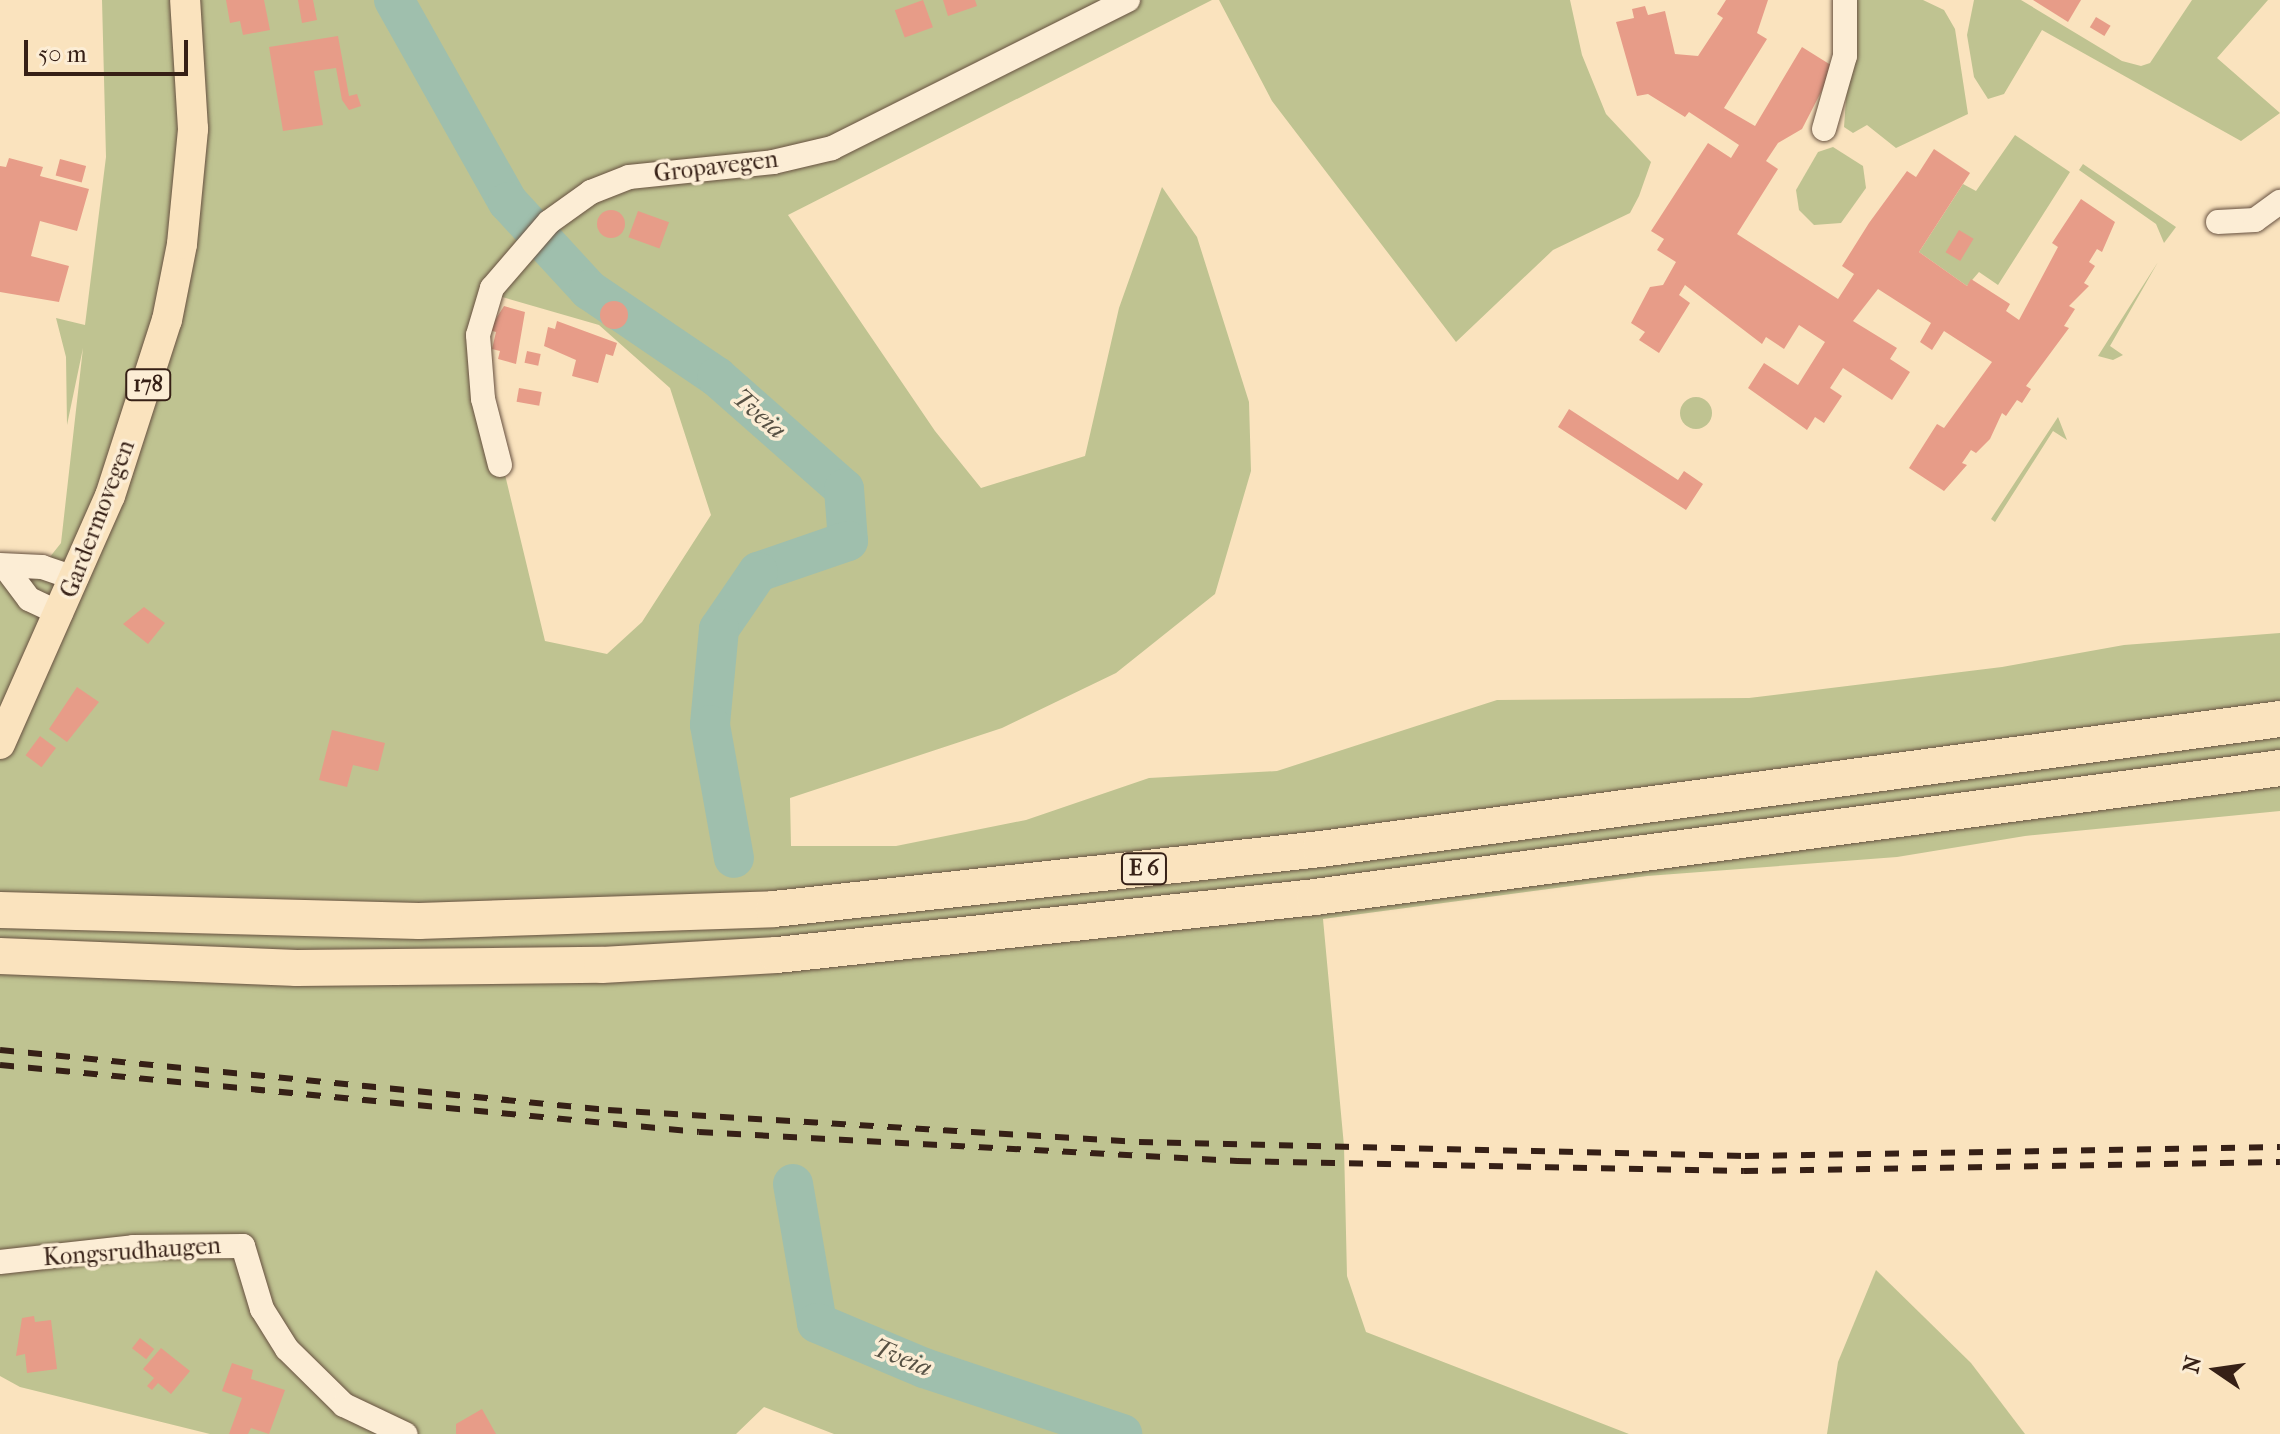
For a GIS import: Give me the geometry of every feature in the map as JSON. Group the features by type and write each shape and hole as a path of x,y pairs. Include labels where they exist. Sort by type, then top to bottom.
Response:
{"highway":[{"name":"E 6","path":"0,910 419,921 774,909 1321,849 2280,719"},
{"name":"E 6","path":"0,956 297,968 602,965 777,955 1315,897 2280,768"}],"main road":[{"name":"Gardermovegen","path":"0,744 76,579 144,400 182,244 193,129 185,0"}],"street":[{"name":"Gropavegen","path":"500,465 483,399 478,335 492,288 535,236 603,185 773,162 872,132 1128,0"},
{"path":"1824,129 1845,56 1845,0"},
{"path":"2218,222 2255,220 2280,202"},
{"path":"3,566 42,567 76,579"},
{"path":"3,566 29,599 61,614"},
{"name":"Kongsrudhaugen","path":"0,1262 133,1247 243,1246 262,1309 287,1349 344,1405 405,1434"}],"green space":[{"path":"102,0 1212,0 788,215 935,431 981,488 1085,456 1119,308 1162,187 1197,237 1249,402 1251,471 1215,594 1116,673 1002,728 790,798 791,846 896,846 1026,820 1149,778 1277,771 1497,700 1749,698 2002,667 2124,645 2280,633 2280,811 2025,836 1897,857 1647,876 1323,919 1344,1146 1347,1276 1366,1332 1629,1434 834,1434 764,1407 736,1434 210,1434 20,1387 0,1376 0,574 34,577 61,543 83,348 67,425 66,357 56,318 85,325 106,157","holes":["485,292 599,325 670,388 711,515 642,622 607,654 545,641 474,346"]},
{"path":"1219,0 1570,0 1582,55 1606,114 1651,162 1639,196 1630,213 1553,250 1456,342 1272,101"},
{"path":"1853,0 1923,0 1944,10 1955,29 1968,114 1896,148 1867,125 1853,133 1844,127"},
{"path":"1974,0 2021,0 2122,61 2141,66 2150,63 2192,0 2268,0 2217,58 2280,113 2241,141 2042,30 2004,94 1988,99 1974,77 1967,35"},
{"path":"2015,135 2070,172 1998,285 1979,272 1967,286 1919,252 1963,184 1976,191"},
{"path":"1833,147 1863,166 1866,188 1841,223 1814,225 1799,210 1796,190 1818,152"},
{"path":"2083,164 2176,227 2164,243 2156,224 2079,170"},
{"path":"2158,262 2110,346 2123,355 2113,360 2098,356"},
{"path":"1696,397 1707,402 1712,413 1707,424 1696,429 1685,424 1680,413 1685,402"},
{"path":"2058,417 2067,440 2053,431 1995,522 1991,519"},
{"path":"1876,1270 1971,1363 2025,1434 1827,1434 1838,1362"}],"building":[{"path":"226,0 264,0 270,30 243,35 240,21 230,23"},
{"path":"298,0 313,0 317,20 302,23"},
{"path":"923,0 933,27 905,38 895,10"},
{"path":"943,0 975,0 977,6 948,16"},
{"path":"1726,0 1768,0 1757,33 1767,39 1724,108 1755,126 1802,47 1834,67 1802,129 1778,143 1766,161 1778,169 1737,234 1838,299 1854,274 1842,266 1869,223 1907,171 1916,177 1934,149 1970,173 1919,252 1967,286 1971,279 2010,304 2006,311 2019,320 2058,247 2052,243 2081,199 2115,222 2102,252 2097,249 2089,262 2095,266 2084,283 2089,286 2069,306 2075,309 2064,326 2069,328 2026,386 2031,389 2022,403 2017,400 2006,416 2002,413 1990,439 1976,453 1971,450 1962,463 1967,465 1944,491 1909,468 1937,424 1944,428 1992,362 1944,331 1932,350 1920,342 1931,323 1878,289 1853,321 1897,348 1890,359 1910,372 1892,400 1843,368 1830,388 1842,396 1824,423 1815,417 1807,430 1748,388 1764,363 1798,385 1825,342 1799,325 1784,349 1766,337 1762,344 1685,285 1679,295 1690,303 1659,353 1639,340 1645,332 1631,323 1650,287 1663,285 1676,262 1657,250 1664,239 1651,231 1708,143 1731,158 1739,145 1689,112 1685,117 1648,94 1637,96 1616,22 1634,18 1632,9 1645,6 1648,15 1665,11 1675,54 1698,56 1723,18 1717,14"},
{"path":"2033,0 2081,0 2068,22"},
{"path":"2096,17 2111,26 2104,36 2090,27"},
{"path":"338,36 349,96 357,94 361,106 349,110 342,100 336,68 314,71 323,125 283,131 269,47"},
{"path":"9,158 43,167 40,176 89,189 77,231 40,221 31,256 69,266 59,302 0,292 0,166 6,167"},
{"path":"60,159 86,166 82,182 56,175"},
{"path":"611,210 621,214 625,224 621,234 611,238 601,234 597,224 601,214"},
{"path":"638,211 669,222 659,249 628,237"},
{"path":"1959,230 1974,239 1960,261 1946,252"},
{"path":"614,301 624,305 628,315 624,325 614,329 604,325 600,315 604,305"},
{"path":"504,306 525,312 516,364 498,359 500,351 492,349 496,332 489,330"},
{"path":"557,321 617,343 613,356 606,354 598,383 572,376 576,360 544,346 548,327 555,329"},
{"path":"527,351 541,354 538,366 525,363"},
{"path":"519,388 542,392 539,406 517,402"},
{"path":"1569,409 1678,480 1684,471 1703,484 1686,510 1558,427"},
{"path":"144,607 165,623 148,644 123,624"},
{"path":"77,687 99,702 67,742 49,729"},
{"path":"332,730 385,743 378,771 353,765 347,787 319,780"},
{"path":"40,736 56,748 42,767 26,755"},
{"path":"34,1316 35,1322 51,1320 57,1369 27,1373 25,1354 16,1356 22,1318"},
{"path":"140,1338 154,1349 146,1359 132,1348"},
{"path":"161,1348 190,1371 171,1394 158,1383 152,1390 147,1386 154,1378 143,1369"},
{"path":"232,1363 253,1370 251,1379 285,1390 269,1434 251,1428 248,1434 229,1434 242,1398 222,1391"},
{"path":"482,1409 496,1434 456,1434 456,1424"}],"waterway":[{"name":"Tveia","path":"394,0 508,202 589,290 717,377 844,489 848,541 758,572 719,629 710,725 734,858"},
{"name":"Tveia","path":"793,1184 817,1323 924,1368 1122,1434"}],"railway":[{"path":"0,1050 608,1110 1139,1142 1745,1156 2280,1147"},
{"path":"0,1065 699,1132 1237,1161 1744,1171 2280,1162"}]}
